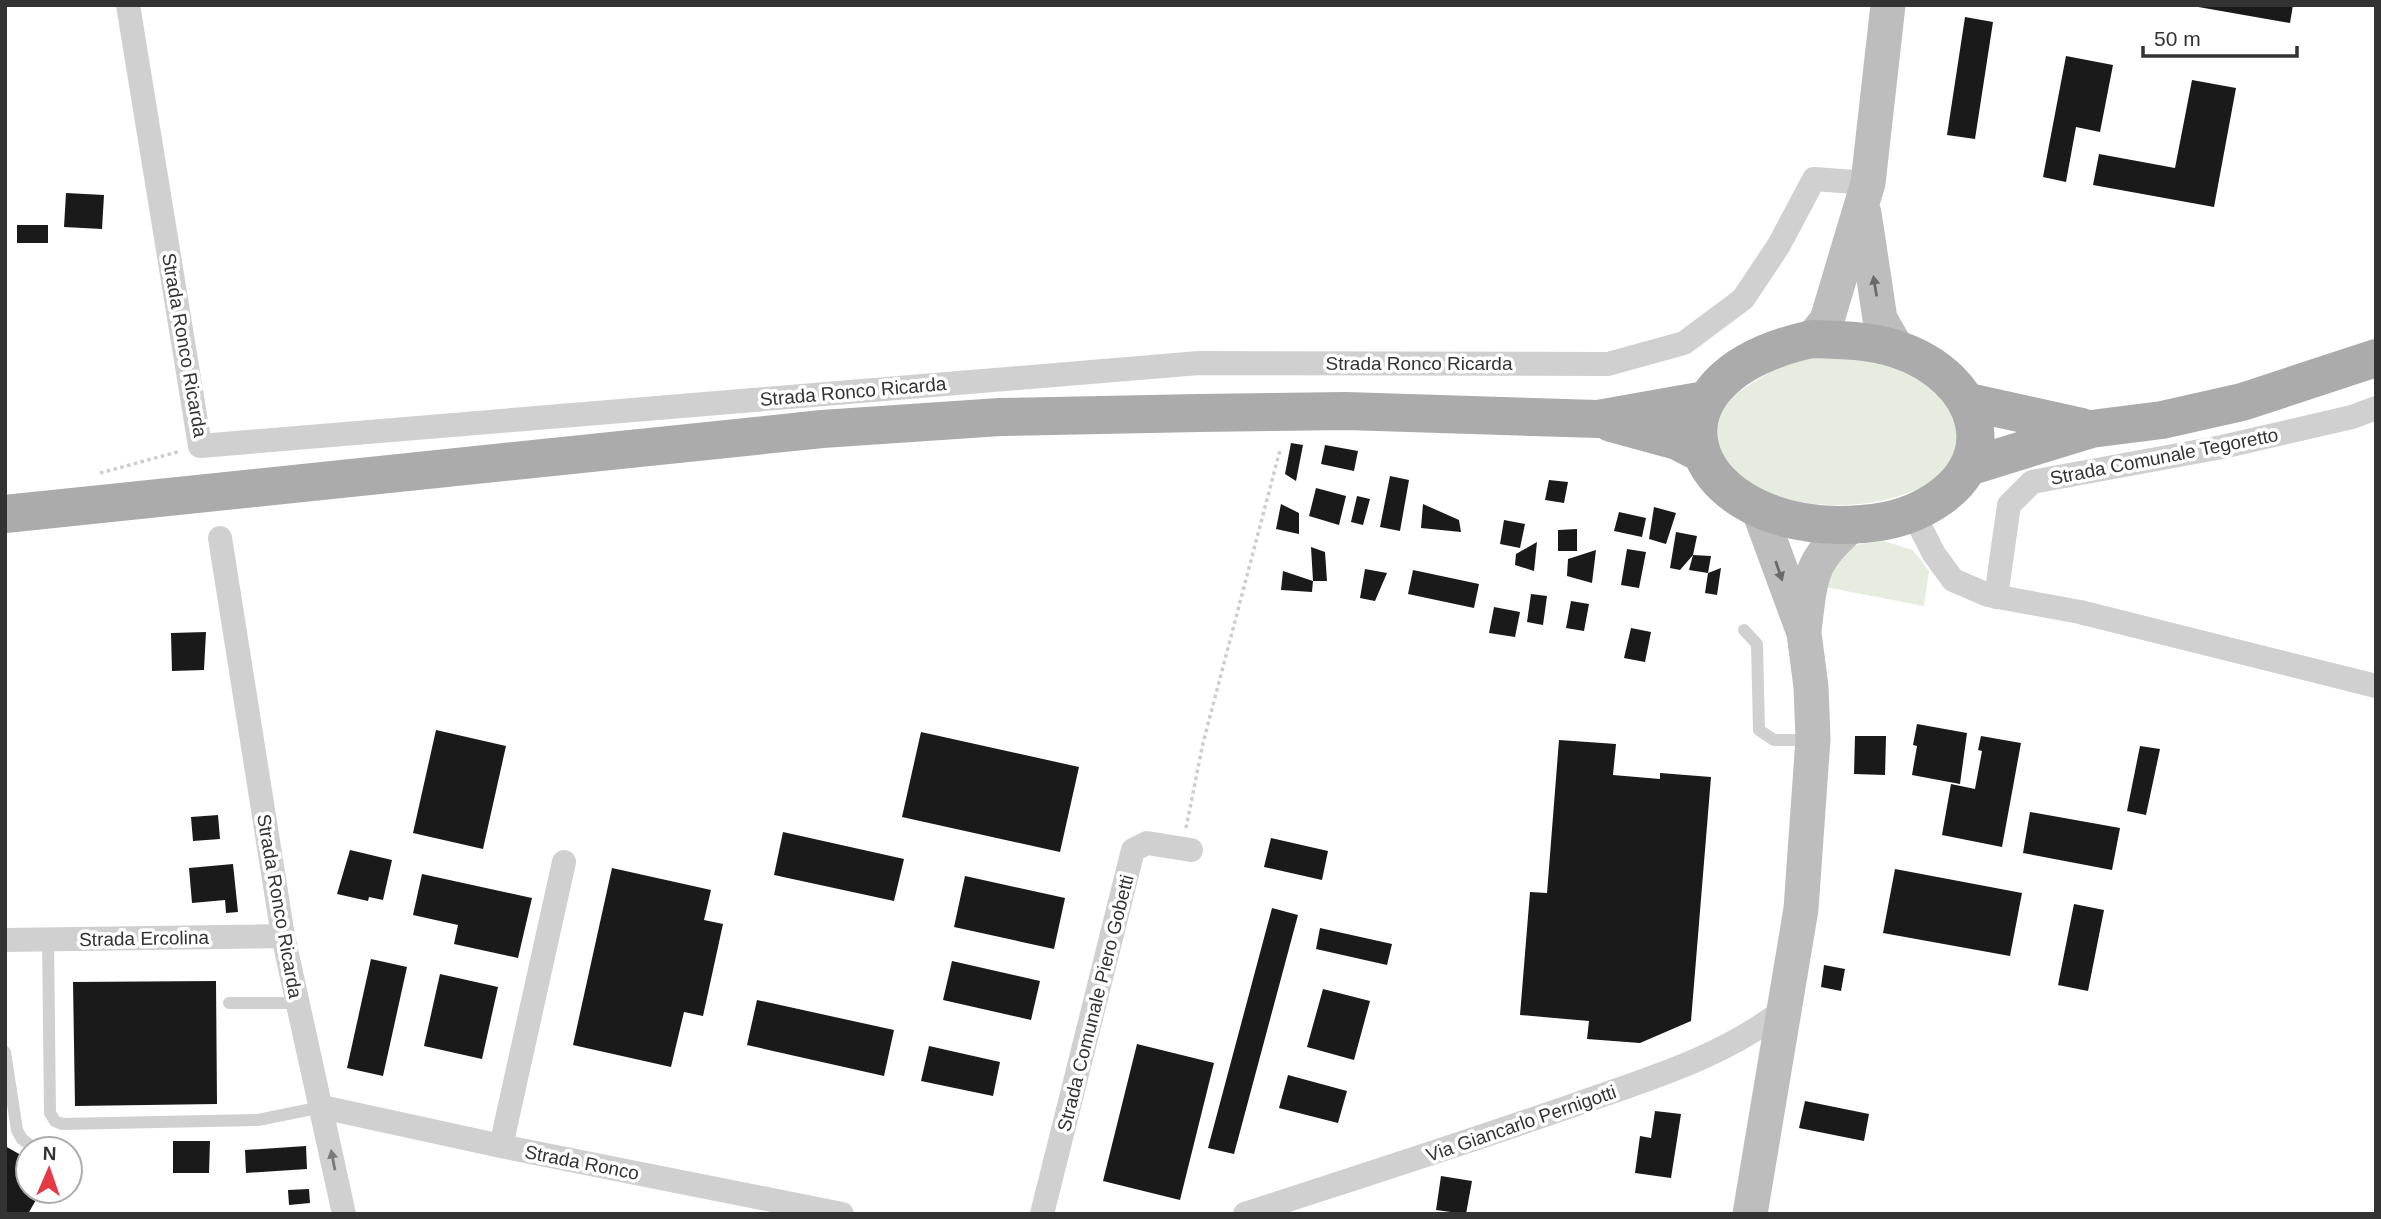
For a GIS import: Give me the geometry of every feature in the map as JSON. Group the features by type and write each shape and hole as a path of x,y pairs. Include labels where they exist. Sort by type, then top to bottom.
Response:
{"main road":[{"path":"1812,339 1827,320 1865,193 1888,5"},
{"path":"1865,193 1880,319 1897,349"},
{"path":"1812,339 1853,340 1897,349 1932,367 1969,402 1975,423 1975,445 1968,467 1956,485 1936,502 1913,513 1885,521 1852,525 1816,524 1786,519 1758,508 1730,490 1712,473 1700,453 1699,420 1705,400 1722,379 1745,361 1779,346 1812,339"},
{"path":"1968,467 2091,429 2162,420 2242,402 2376,358"},
{"path":"5,513 822,429 1000,417 1346,411 1598,419 1705,400"},
{"path":"1969,402 2091,429"},
{"path":"1598,419 1677,441 1700,453"},
{"path":"1750,1214 1786,1008 1802,897 1813,739 1811,687 1804,634 1758,508"},
{"path":"1804,634 1809,590 1819,557 1852,525"}],"street":[{"name":"Strada Ronco Ricarda","path":"128,5 200,446 1199,363 1608,364 1684,343 1743,299 1779,245 1814,179 1865,193"},
{"name":"Strada Comunale Tegoretto","path":"1996,597 2009,505 2032,482 2222,447 2352,417 2376,408"},
{"path":"1913,513 1934,554 1953,580 1996,597 2080,612 2376,686"},
{"name":"Strada Ronco Ricarda","path":"219,538 282,936 344,1214"},
{"name":"Strada Comunale Piero Gobetti","path":"1042,1214 1133,850 1147,843 1186,849"},
{"path":"500,1146 564,862"},
{"name":"Strada Ercolina","path":"5,940 282,936"},
{"name":"Via Giancarlo Pernigotti","path":"1245,1214 1471,1141 1707,1057 1757,1031 1786,1008"},
{"name":"Strada Ronco","path":"322,1107 500,1146 842,1214"}],"lane":[{"path":"1744,630 1757,644 1759,730 1774,740 1813,739"},
{"path":"48,939 50,1113 55,1121 62,1124 258,1120 322,1107"},
{"path":"229,1003 298,1003"},
{"path":"5,1052 20,1135"}],"path":[{"path":"92,475 200,446"},
{"path":"1186,849 1203,743 1280,450"}],"shaded area":[{"path":"1831,354 1868,358 1938,387 1961,431 1949,467 1921,487 1884,500 1842,505 1800,502 1763,490 1734,471 1718,442 1720,404 1785,362"},
{"path":"1884,541 1913,550 1929,571 1924,606 1825,587 1833,563 1843,550 1859,544"}],"building":[{"path":"2187,5 2293,5 2290,23"},
{"path":"1965,17 1993,22 1975,139 1947,135"},
{"path":"2066,56 2113,65 2100,132 2076,127 2066,182 2043,177"},
{"path":"2192,80 2236,88 2214,207 2093,185 2099,154 2175,168"},
{"path":"66,193 104,195 102,229 64,227"},
{"path":"17,225 48,225 48,243 17,243"},
{"path":"1291,443 1303,445 1296,481 1285,474"},
{"path":"1325,445 1358,451 1354,471 1321,464"},
{"path":"1390,476 1409,480 1400,531 1380,527"},
{"path":"1549,480 1568,482 1564,503 1545,500"},
{"path":"1316,488 1346,496 1339,525 1309,516"},
{"path":"1357,496 1370,499 1363,525 1351,522"},
{"path":"1281,504 1299,513 1299,534 1276,529"},
{"path":"1423,504 1459,520 1461,532 1421,528"},
{"path":"1654,507 1676,513 1666,544 1649,539"},
{"path":"1619,512 1646,518 1642,537 1614,531"},
{"path":"1504,520 1525,524 1520,548 1500,544"},
{"path":"1577,529 1577,551 1558,551 1558,530"},
{"path":"1676,532 1697,536 1693,555 1680,570 1670,568"},
{"path":"1537,542 1534,571 1515,565 1516,554"},
{"path":"1311,547 1325,552 1327,581 1313,581"},
{"path":"1627,549 1646,552 1639,588 1621,585"},
{"path":"1596,550 1592,583 1567,576 1568,559"},
{"path":"1693,555 1711,556 1708,573 1689,570"},
{"path":"1721,568 1717,595 1705,593 1708,573"},
{"path":"1365,569 1387,573 1375,601 1360,598"},
{"path":"1413,570 1479,584 1474,608 1408,594"},
{"path":"1283,571 1313,581 1312,592 1281,590"},
{"path":"1531,594 1547,596 1543,625 1527,622"},
{"path":"1571,601 1589,604 1584,631 1566,628"},
{"path":"1494,607 1520,612 1515,637 1489,633"},
{"path":"1631,628 1651,632 1645,662 1624,658"},
{"path":"206,632 204,670 172,671 171,633"},
{"path":"1917,724 1967,733 1960,784 1912,775 1917,746 1913,745"},
{"path":"436,730 506,746 483,849 413,833"},
{"path":"921,732 1079,767 1060,852 902,817"},
{"path":"1855,736 1886,736 1885,775 1854,774"},
{"path":"1981,736 2021,743 2002,847 1942,835 1951,784 1975,789 1982,751 1978,750"},
{"path":"1559,740 1616,744 1613,775 1660,779 1660,773 1711,777 1691,1021 1640,1043 1587,1039 1589,1021 1520,1015 1530,892 1547,893"},
{"path":"2140,746 2160,749 2146,815 2127,811"},
{"path":"2030,812 2120,828 2112,870 2023,853"},
{"path":"218,815 220,839 193,841 191,817"},
{"path":"783,832 904,859 894,901 774,875"},
{"path":"1271,838 1328,851 1322,880 1264,867"},
{"path":"350,850 392,860 383,900 369,897 368,901 337,894"},
{"path":"233,864 238,912 226,913 225,900 192,903 189,868"},
{"path":"612,868 711,890 704,920 723,924 703,1016 684,1012 671,1067 573,1045"},
{"path":"1895,869 2022,893 2010,956 1883,933"},
{"path":"422,874 532,898 518,958 454,944 458,925 413,915"},
{"path":"965,876 1065,898 1054,949 954,927"},
{"path":"2074,904 2104,910 2088,991 2058,985"},
{"path":"1272,908 1298,915 1234,1154 1208,1148"},
{"path":"1320,928 1392,944 1387,965 1316,949"},
{"path":"371,959 407,967 383,1076 347,1068"},
{"path":"952,961 1040,981 1031,1020 943,1000"},
{"path":"1824,965 1845,969 1841,991 1821,987"},
{"path":"440,974 498,987 482,1059 424,1046"},
{"path":"216,981 217,1104 75,1106 73,982"},
{"path":"1323,989 1370,1001 1354,1060 1307,1047"},
{"path":"757,1000 894,1030 884,1076 747,1045"},
{"path":"1137,1044 1214,1063 1180,1200 1103,1181"},
{"path":"929,1046 1000,1062 993,1096 921,1081"},
{"path":"1288,1075 1347,1091 1338,1123 1279,1108"},
{"path":"1805,1101 1869,1114 1864,1141 1799,1128"},
{"path":"1655,1111 1681,1114 1671,1178 1635,1173 1640,1136 1651,1138"},
{"path":"173,1141 210,1141 209,1173 173,1173"},
{"path":"5,1146 14,1151 14,1205 33,1205 28,1214 5,1214"},
{"path":"306,1146 307,1169 246,1173 245,1150"},
{"path":"1441,1176 1472,1181 1466,1214 1436,1210"},
{"path":"309,1189 310,1203 289,1205 288,1190"}]}
